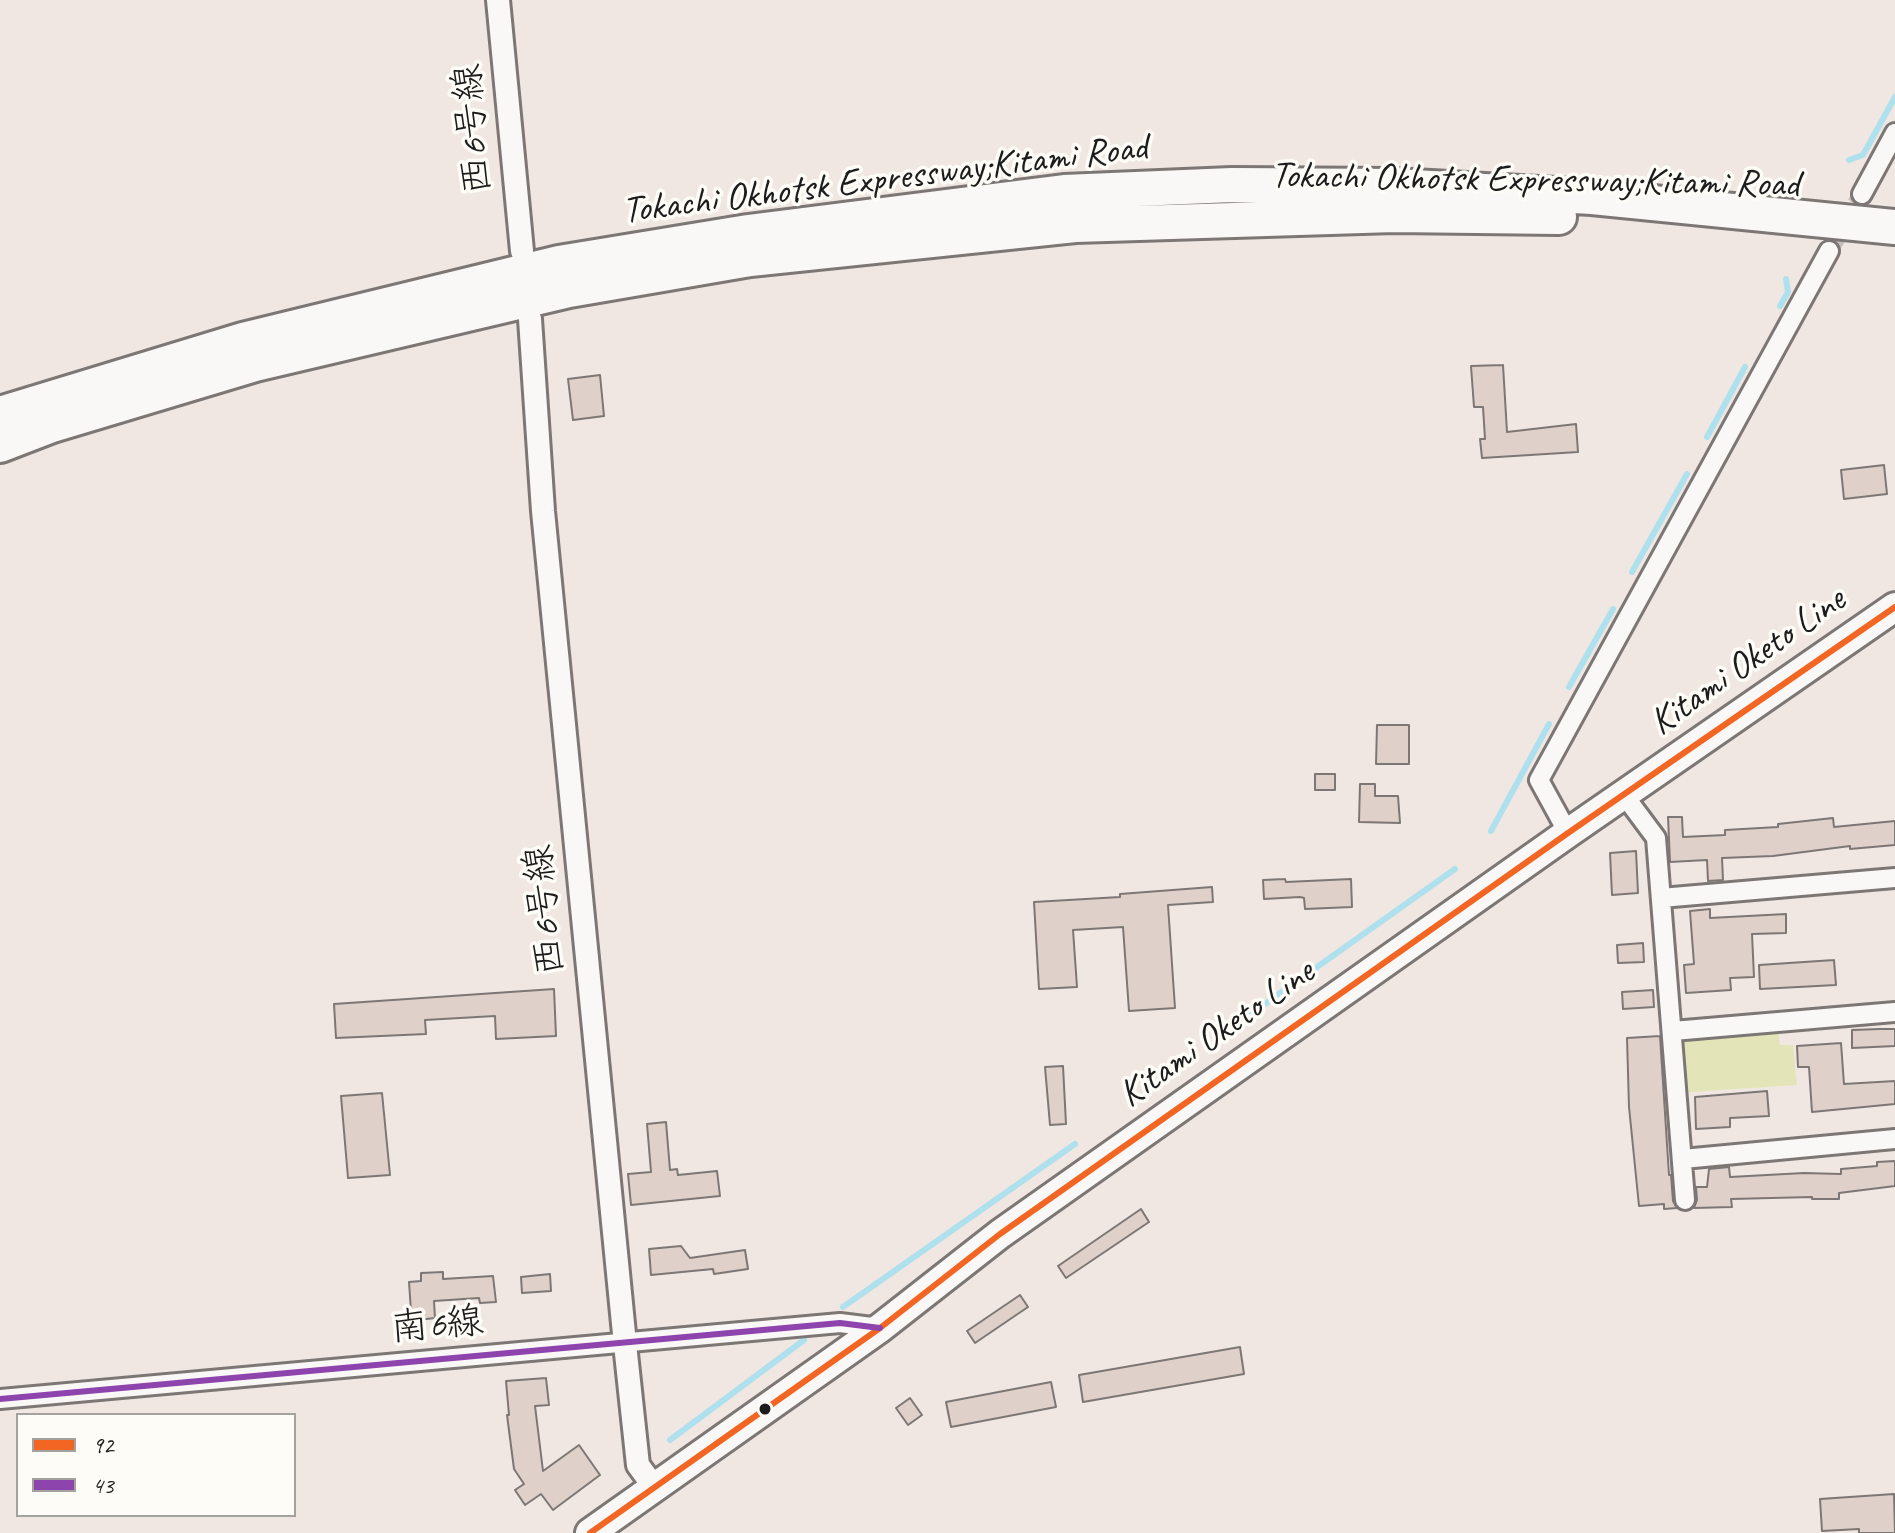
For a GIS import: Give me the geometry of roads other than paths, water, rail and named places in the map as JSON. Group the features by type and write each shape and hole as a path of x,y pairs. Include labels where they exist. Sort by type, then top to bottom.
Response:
{"highway":[{"name":"Tokachi Okhotsk Expressway;Kitami Road","path":"0,414 243,340 559,263 748,232 1064,192 1232,185 1395,186 1606,198 1895,228"},
{"name":"Tokachi Okhotsk Expressway;Kitami Road","path":"0,445 52,425 255,364 569,290 766,258 1075,225 1394,215 1591,217 1895,228"}],"main road":[{"name":"Kitami Oketo Line","path":"590,1533 880,1328 1000,1234 1568,833 1895,607"}],"street":[{"name":"西6号線","path":"498,0 522,251"},
{"path":"1862,194 1895,133"},
{"path":"1568,833 1539,780 1829,251"},
{"name":"西6号線","path":"530,319 543,511 625,1344 638,1465 654,1487"},
{"path":"1624,795 1656,838 1685,1200"},
{"path":"1661,898 1895,878"},
{"path":"1673,1031 1895,1012"},
{"path":"1683,1159 1895,1139"},
{"name":"南6線","path":"0,1399 840,1323 880,1328"}],"waterway":[{"path":"1849,160 1863,155 1895,97"},
{"path":"1780,306 1788,292 1786,279"},
{"path":"1707,437 1745,367"},
{"path":"1632,572 1687,474"},
{"path":"1569,687 1613,609"},
{"path":"1491,831 1549,724"},
{"path":"1241,1021 1455,869"},
{"path":"843,1307 1075,1144"},
{"path":"670,1440 804,1340"}],"tunnel":[{"path":"1829,251 1862,194"}]}
